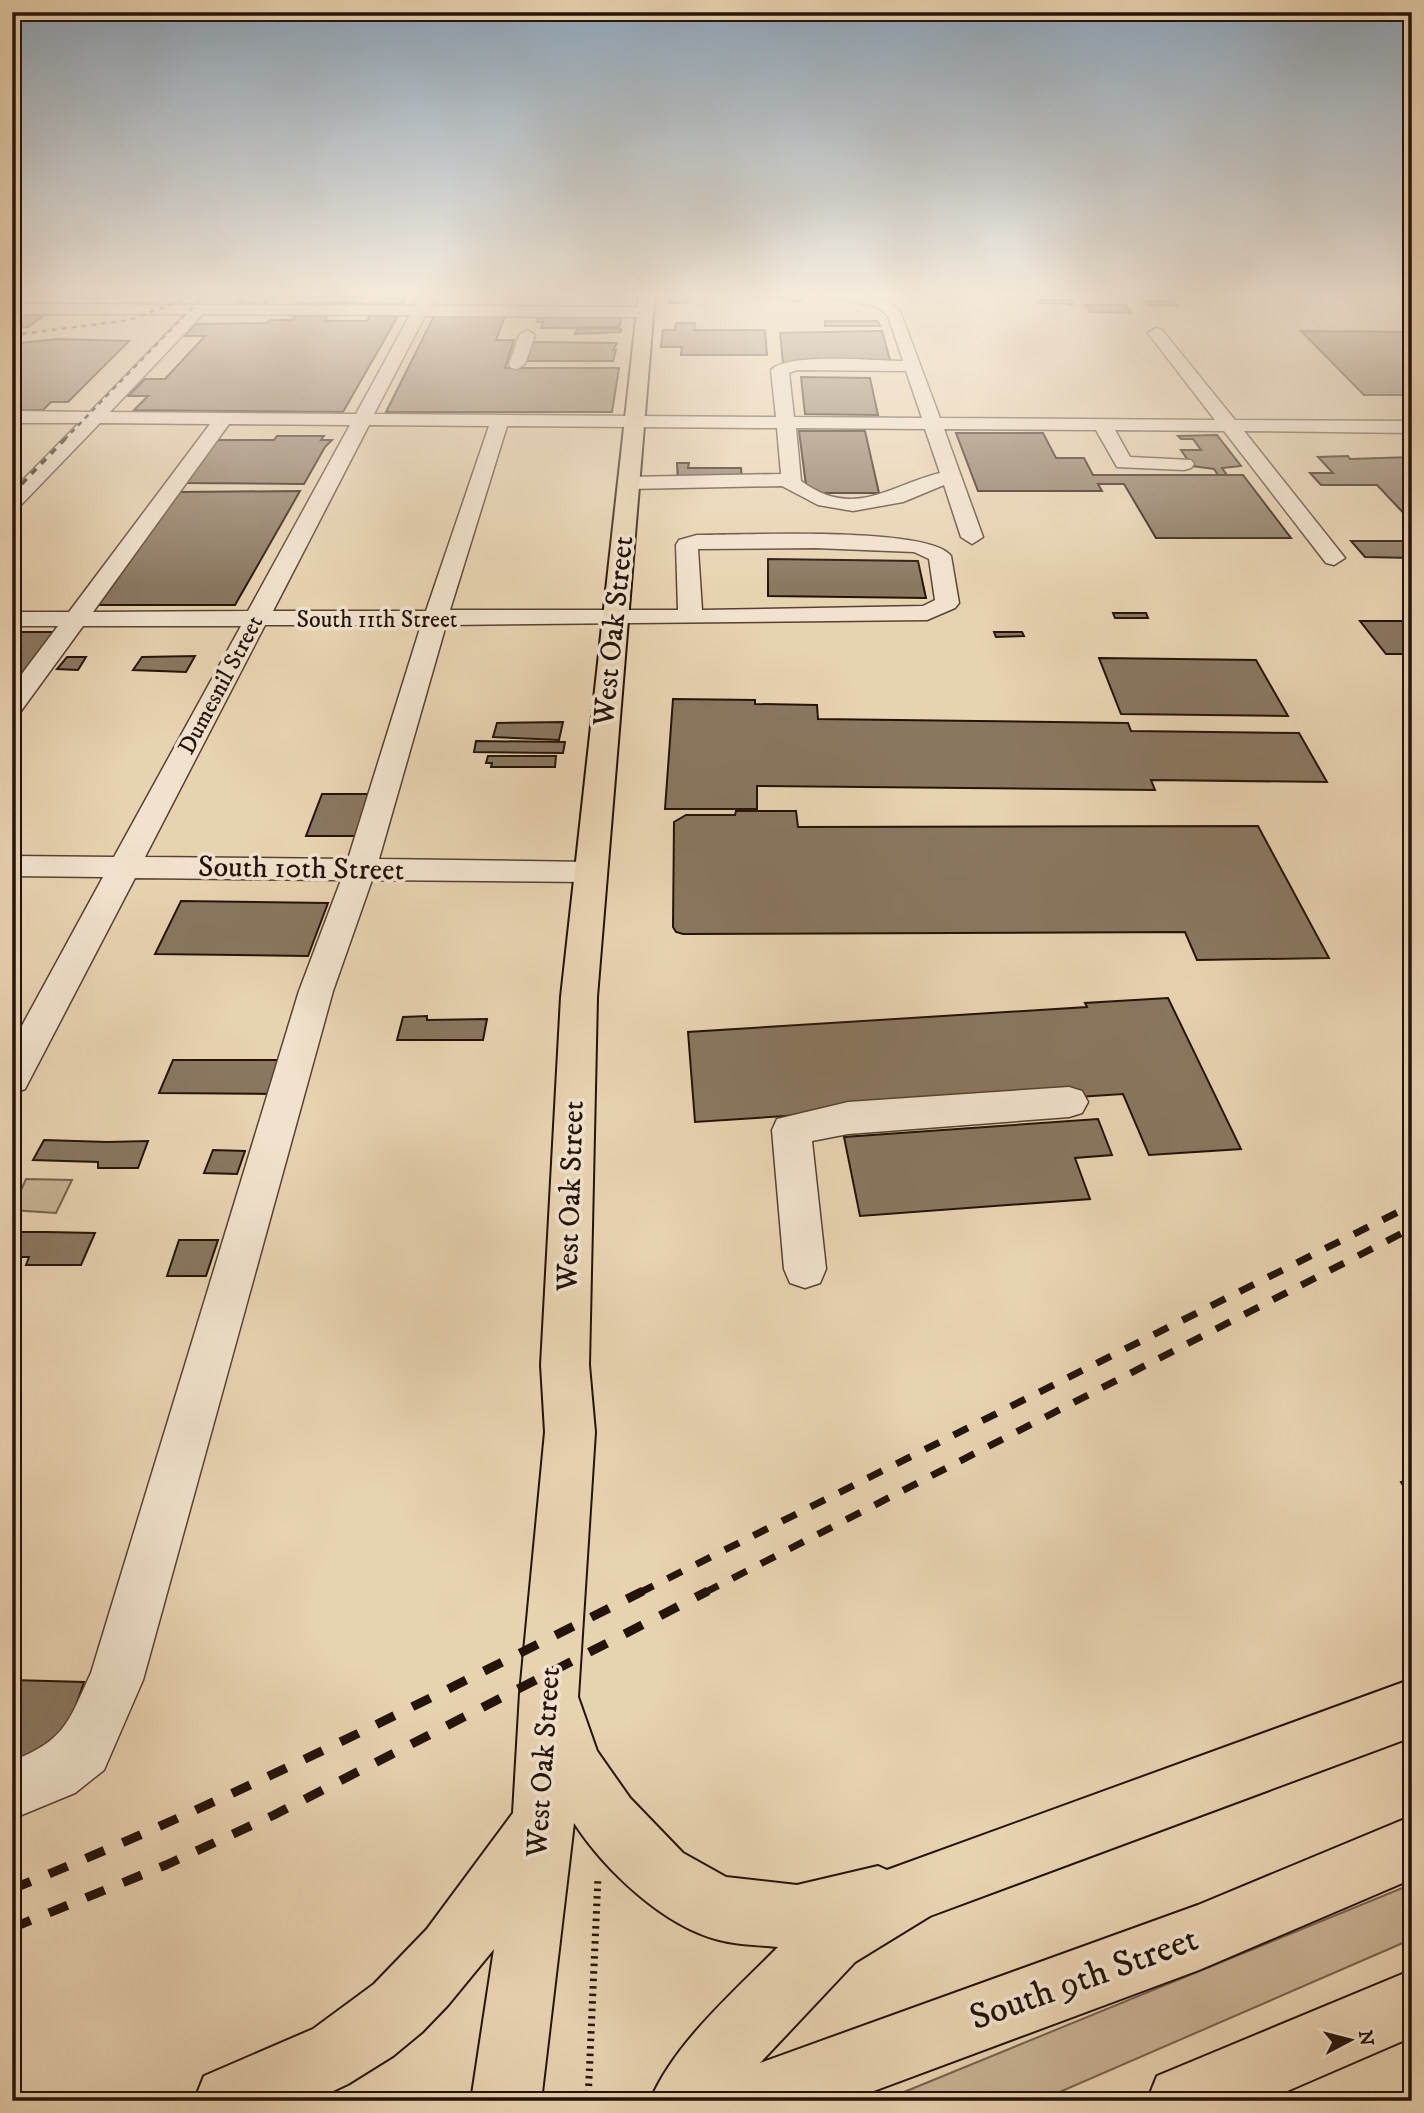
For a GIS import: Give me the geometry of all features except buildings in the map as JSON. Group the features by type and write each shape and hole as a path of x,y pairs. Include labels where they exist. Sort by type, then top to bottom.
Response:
{"main road":[{"name":"West Oak Street","path":"506,2101 543,1824 549,1693 570,1432 565,1365 579,997 639,391"},
{"path":"549,1693 573,1768 608,1820 661,1875 719,1908 797,1917 911,1891 1412,1708"},
{"path":"229,2101 336,2053 392,2014 419,1990 479,1916 543,1824"},
{"name":"South 9th Street","path":"759,2099 1199,1937 1412,1847"},
{"path":"685,2101 743,2031 832,1939 911,1891"},
{"path":"1182,2101 1412,2003"}],"street":[{"path":"12,503 120,391"},
{"name":"Dumesnil Street","path":"12,1079 379,391"},
{"path":"629,483 792,481 782,391"},
{"path":"921,391 972,537"},
{"path":"1202,391 1334,558"},
{"path":"41,439 84,399"},
{"path":"1212,403 1239,403"},
{"path":"12,417 932,424 1107,433 1179,442"},
{"path":"12,705 224,418"},
{"path":"12,1790 55,1773 84,1751 116,1681 266,1153 316,991 360,870 421,663 500,420"},
{"path":"1107,433 1231,426 1412,427"},
{"path":"1107,433 1124,463 1184,464"},
{"path":"788,481 817,500 861,504 896,499 935,478 952,478"},
{"name":"South 11th Street","path":"12,619 615,619 927,613 947,603 940,555 918,546 815,541 697,542 687,545 690,617"},
{"name":"South 10th Street","path":"12,866 591,872"},
{"path":"805,1269 791,1130 848,1118 1069,1102"}],"path":[{"path":"588,2101 599,1869"}],"shaded area":[{"path":"26,1179 72,1180 56,1213 12,1210"},
{"path":"1412,1884 1412,1939 1039,2101 882,2101"}],"railway":[{"path":"64,440 112,391"},
{"path":"12,494 66,438"},
{"path":"639,1593 1412,1205"},
{"path":"704,1593 1412,1228"},
{"path":"639,1593 643,1591"},
{"path":"12,1928 166,1865 274,1815 708,1591"},
{"path":"12,1889 93,1856 252,1784 639,1593"}]}
